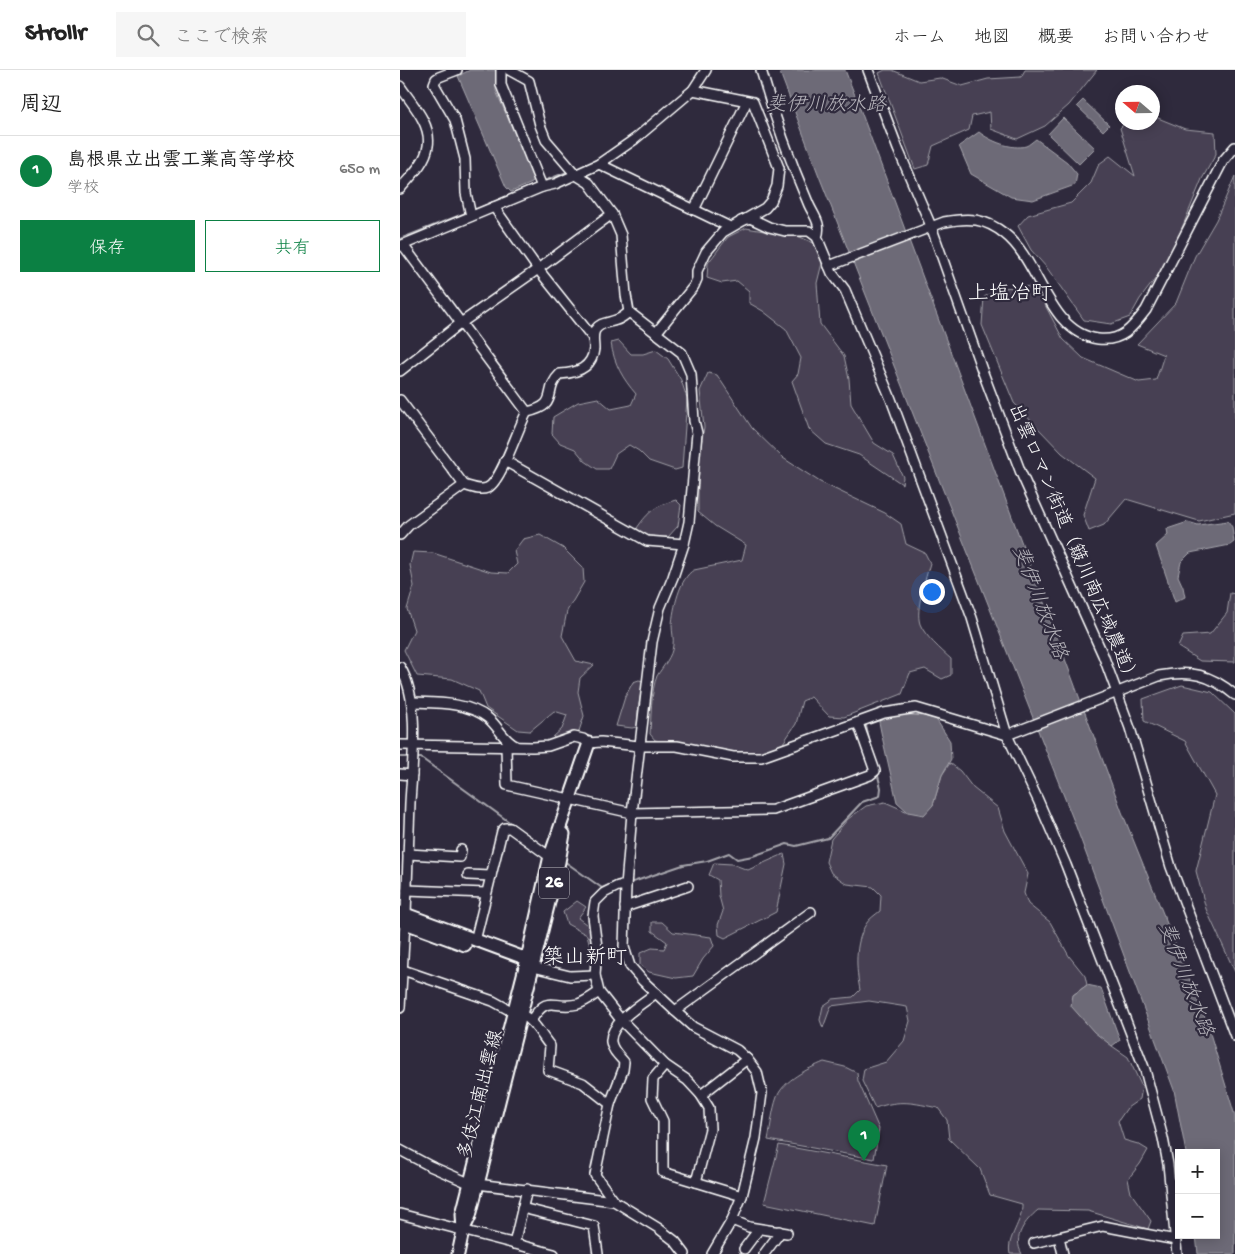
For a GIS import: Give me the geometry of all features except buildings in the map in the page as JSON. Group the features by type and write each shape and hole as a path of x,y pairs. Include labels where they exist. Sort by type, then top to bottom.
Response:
{"main road":[{"name":"26","path":"528,965 570,798 588,743"},
{"path":"403,917 528,965"},
{"path":"403,917 475,940 528,965"},
{"name":"多伎江南出雲線","path":"458,1254 463,1231 462,1214 473,1184 522,1015 528,965"}],"street":[{"path":"457,70 439,77 434,84 455,120 465,159 466,193 471,216"},
{"path":"501,70 501,85 542,187"},
{"path":"510,70 529,81 540,125 546,140 576,175 588,183 612,214 620,235 626,295 630,312 682,354 691,374 694,421 697,433 689,522 674,577 660,608 652,642 632,812 626,886 624,947 630,966 675,1011 693,1027 737,1050 748,1058 757,1072 762,1093 756,1138 742,1196 732,1220 712,1254"},
{"path":"527,412 402,245 542,187 555,184 599,164 635,140 693,90 706,70"},
{"path":"761,70 774,115 818,222 820,230 817,237"},
{"name":"出雲ロマン街道（簸川南広域農道）","path":"868,70 931,226 1021,473 1103,655 1130,728 1172,867 1235,1036"},
{"path":"400,86 424,122 428,146 424,158 400,189"},
{"path":"656,333 694,286 697,279 697,271 706,252 723,232 765,208 771,201 779,168 753,102 693,90"},
{"path":"694,210 746,101"},
{"path":"829,266 931,226 958,219 983,221 1007,236 1019,249 1058,314 1071,327 1084,337 1111,340 1122,336 1133,328 1146,310 1223,161 1235,147"},
{"path":"599,164 730,227"},
{"path":"494,207 538,269 593,338"},
{"path":"400,372 461,323 612,214"},
{"path":"741,221 750,218 784,231 809,231 817,237 832,273 845,290 891,399 972,618 1007,735 1038,800 1062,857 1145,1070 1168,1164 1177,1254"},
{"path":"527,412 540,410 548,402 555,379 560,374 573,373 585,368 591,359 596,329 604,323 616,321 630,312"},
{"path":"400,400 464,485 482,489 489,488 497,477 527,412"},
{"path":"505,461 647,541 684,544"},
{"path":"400,535 409,526 464,485"},
{"path":"400,667 412,702 413,745 412,775 405,828 408,854 403,917 400,1008"},
{"path":"400,745 548,746 574,737 588,743 676,746 733,757 761,757 884,713 916,708 1007,735 1159,676 1176,673 1195,674 1212,678 1235,695"},
{"path":"412,702 460,705 482,714 490,719 508,742 516,746"},
{"path":"506,746 507,785 632,812 773,810 870,775 875,771 858,723"},
{"path":"400,774 412,775"},
{"path":"475,940 502,831 505,828 510,828 554,859"},
{"path":"408,854 460,857 460,850"},
{"path":"468,875 491,876"},
{"path":"626,886 618,886 604,893 595,902 593,916 596,947 595,975 599,992 621,1020 665,1065 687,1080 701,1095 708,1108 710,1129 696,1182"},
{"path":"625,907 688,886"},
{"path":"406,890 486,893"},
{"path":"675,1011 811,912"},
{"path":"528,965 570,976 595,975"},
{"path":"401,969 493,1001 522,1015 550,1046 548,1070 583,1083 610,1104"},
{"path":"522,1015 549,1004 565,1006 580,1003 599,992"},
{"path":"656,993 616,1025 611,1040 614,1049 624,1062 623,1070 610,1104 595,1176 614,1201 658,1228 675,1241 685,1254"},
{"path":"701,1095 748,1058"},
{"path":"665,1065 653,1079 652,1098 663,1121 663,1172 742,1196"},
{"path":"400,1150 473,1184 614,1201"},
{"path":"514,1244 527,1190"},
{"path":"522,1208 594,1226 598,1254"},
{"path":"400,1214 554,1254"},
{"path":"732,1220 749,1227 783,1232 779,1234 764,1254"},
{"path":"1034,1243 1103,1226 1176,1240"},
{"path":"744,1249 759,1229"},
{"path":"1059,1238 1063,1254"}],"shaded area":[{"path":"885,70 892,70 919,81 940,78 962,86 988,79 1021,77 1025,70 1097,70 1069,105 1045,126 1017,139 991,129 990,112 972,116 969,130 933,146 928,165 915,169 879,73"},
{"path":"1160,119 1185,129 1215,132 1216,154 1202,179 1168,262 1140,299 1130,317 1111,324 1084,320 1047,268 1031,250 1018,226 1028,215 1071,203 1091,183 1099,164 1110,156 1135,176 1121,130 1160,130"},
{"path":"1235,176 1235,513 1199,521 1126,499 1104,525 1089,531 1083,515 1095,478 1062,453 1014,403 982,325 984,297 1001,288 1035,286 1063,339 1083,358 1139,382 1156,380 1164,355 1137,344 1176,303 1195,256 1216,220"},
{"path":"746,228 800,237 816,244 822,263 817,283 820,324 844,356 849,379 851,404 874,443 893,455 903,477 902,484 859,455 826,444 809,429 792,381 798,374 801,358 786,329 763,311 749,303 749,291 737,281 722,283 707,278 708,263 728,237"},
{"path":"619,341 631,354 643,354 656,350 668,359 681,380 687,398 682,468 675,470 649,461 639,451 629,445 616,454 609,469 597,469 585,461 575,449 560,443 552,434 553,417 578,402 598,398 611,409 631,405 636,394 620,371 612,351 611,343"},
{"path":"708,373 717,375 752,428 783,458 820,482 885,513 901,524 906,544 925,553 930,563 920,602 920,624 929,638 951,659 951,675 942,679 925,669 910,673 902,694 844,717 829,716 811,697 802,701 796,724 781,746 761,754 712,750 655,740 650,734 654,689 657,676 672,649 673,618 681,586 694,570 742,560 746,545 715,526 698,512 698,463 704,427 700,391"},
{"path":"676,500 681,505 678,526 668,537 647,538 638,535 637,528 649,513 658,507"},
{"path":"540,535 563,548 583,568 584,582 567,611 562,636 576,661 594,665 580,678 578,692 584,716 578,734 556,740 553,737 562,729 567,715 554,711 530,731 518,730 486,708 479,691 452,679 417,676 404,650 414,630 407,609 414,586 410,565 413,552 433,553 491,572 508,573 517,564 514,551 523,539"},
{"path":"1230,593 1235,594 1235,662 1200,661 1178,647 1183,636 1210,634 1227,613"},
{"path":"643,681 637,727 616,726 625,697 633,682"},
{"path":"1182,685 1212,692 1235,714 1235,972 1206,909 1196,871 1215,795 1185,741 1144,721 1143,699"},
{"path":"950,763 960,771 973,788 998,808 1005,831 1028,874 1024,893 1028,904 1050,922 1069,956 1085,976 1087,985 1073,995 1112,1046 1128,1057 1142,1087 1140,1099 1127,1108 1118,1121 1124,1140 1138,1144 1148,1150 1128,1179 1131,1193 1151,1221 1148,1229 1088,1211 1038,1210 1021,1230 1018,1242 1022,1254 1010,1254 1010,1242 1022,1211 1022,1204 990,1195 980,1169 949,1139 947,1120 938,1108 914,1103 900,1103 875,1108 862,1081 864,1069 886,1062 904,1041 910,1021 907,1007 869,1001 831,1006 823,1028 820,1020 823,1006 833,999 853,997 860,990 857,965 859,940 867,922 880,911 881,895 873,887 847,884 831,873 826,862 831,839 848,819 866,806 885,802 908,812 933,805 942,775"},
{"path":"784,854 786,864 776,912 725,938 719,935 718,925 723,911 719,896 718,880 709,875 714,863 732,864 748,870"},
{"path":"577,901 586,907 578,918 591,928 594,948 591,949 587,935 567,924 563,912"},
{"path":"652,922 662,922 673,932 711,937 714,946 703,959 693,976 676,978 649,972 640,965 640,953 652,948 664,949 667,942 652,931"},
{"path":"824,1062 845,1067 857,1073 858,1081 879,1129 874,1159 768,1140 774,1108 780,1091 790,1080"},
{"path":"779,1145 887,1165 875,1226 764,1203"}],"water":[{"path":"470,70 497,70 496,91 534,178 532,183 511,192 506,187 458,76"},
{"name":"斐伊川放水路","path":"779,70 845,70 856,98 1122,812 1206,1020 1235,1116 1235,1254 1198,1254 1196,1239 1220,1239 1220,1149 1185,1149 1174,1090 1075,824 819,176"},
{"path":"1083,100 1109,125 1103,131 1077,106"},
{"path":"1063,118 1095,148 1079,164 1048,134"},
{"path":"979,132 989,139 1014,147 1026,146 1036,139 1067,162 1077,174 1075,185 1033,200 1011,197 971,174 959,146"},
{"path":"1228,521 1232,527 1234,542 1230,545 1190,553 1181,562 1178,576 1185,597 1175,602 1156,546 1168,535 1167,529 1188,522 1198,525"},
{"path":"901,714 936,719 950,741 951,759 942,775 933,805 924,815 908,812 897,802 881,732 879,722 881,718"},
{"path":"1087,985 1101,988 1120,1040 1112,1046 1094,1032 1071,1006 1073,995"}],"waterway":[{"path":"544,181 567,172 564,167"},
{"path":"472,211 537,184"},
{"path":"400,239 468,212"},
{"path":"866,726 871,748"},
{"path":"400,757 410,757"},
{"path":"415,758 421,758 516,827"},
{"path":"629,881 633,882 683,865 707,861 729,853 737,859 753,856 787,844 796,846 828,838 862,802 880,796 881,788 877,772"},
{"path":"534,840 548,850"},
{"path":"564,861 602,888 620,880 624,881"}],"place":[{"name":"島根県立出雲工業高等学校","path":"864,1161"}],"district":[{"name":"上塩冶町","path":"1010,295"},
{"name":"築山新町","path":"585,959"}]}
